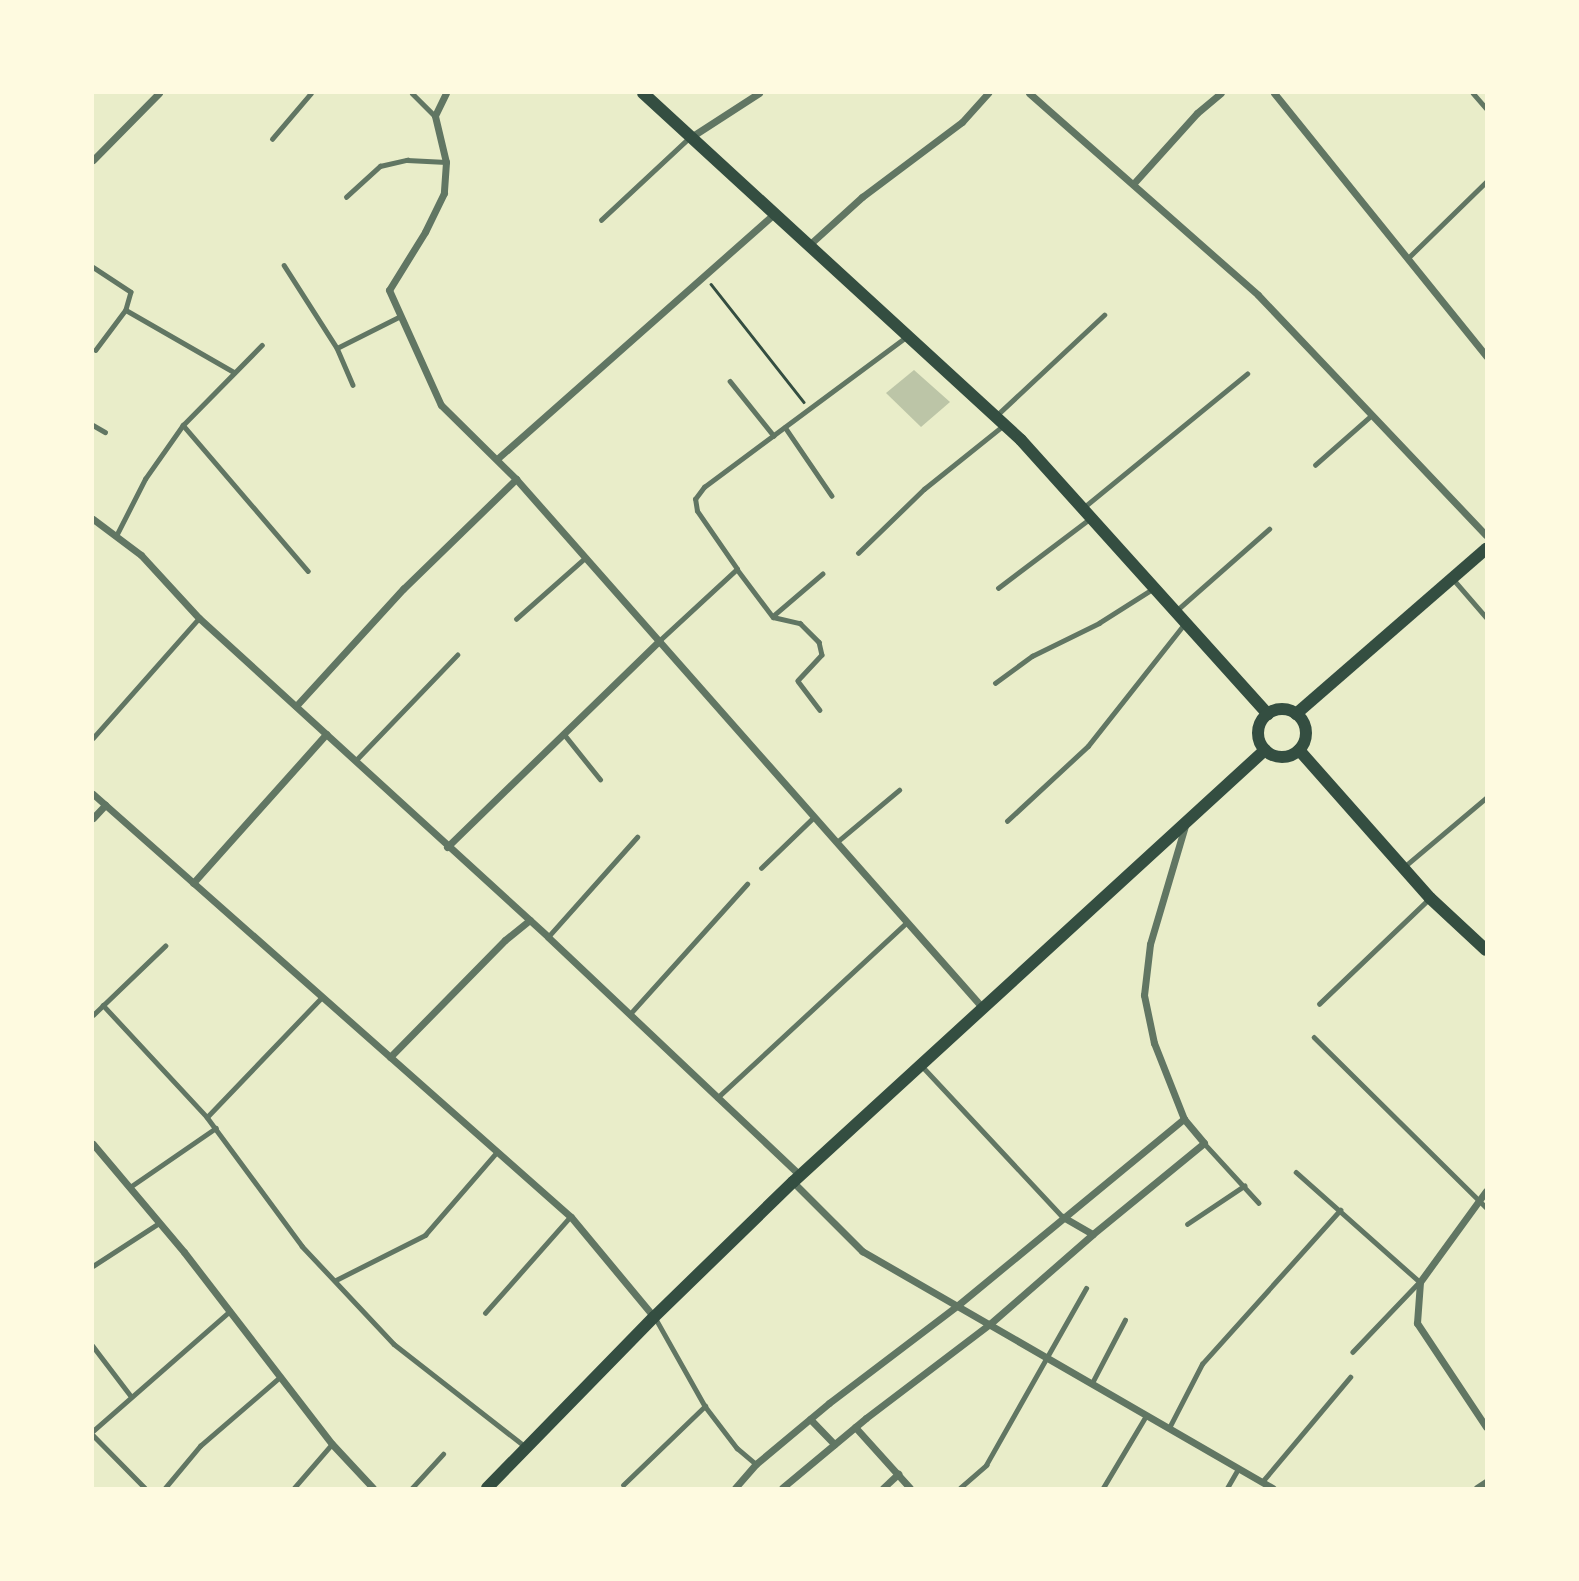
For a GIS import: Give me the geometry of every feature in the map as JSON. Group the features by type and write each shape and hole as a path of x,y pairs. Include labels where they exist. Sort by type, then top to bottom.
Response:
{"main road":[{"path":"643,93 1000,421 1087,513 1268,714"},
{"path":"1296,714 1486,549"},
{"path":"1282,709 1296,714 1306,733 1299,750 1284,757 1265,750 1260,743 1259,727 1268,714 1282,709"},
{"path":"487,1488 654,1317 797,1179 1187,818 1265,750"},
{"path":"1299,750 1430,898 1486,950"}],"street":[{"path":"93,160 159,93"},
{"path":"446,93 435,116 446,162 444,193 425,232 388,290 441,405 516,479 982,1007"},
{"path":"691,137 760,93"},
{"path":"809,245 862,197 962,122 988,93"},
{"path":"1029,93 1258,295 1486,535"},
{"path":"1134,183 1197,113 1221,93"},
{"path":"1274,93 1486,356"},
{"path":"497,459 774,214"},
{"path":"296,706 403,589 516,479"},
{"path":"93,519 141,555 199,618 630,1014 718,1098 862,1251 991,1323 1272,1488"},
{"path":"447,847 660,641"},
{"path":"193,883 326,734"},
{"path":"93,794 571,1217 654,1317"},
{"path":"93,818 105,805"},
{"path":"782,1488 855,1427 991,1323 1093,1234 1204,1143 1184,1119 1154,1043 1144,995 1150,944 1187,818"},
{"path":"390,1056 505,940 530,920"},
{"path":"735,1488 756,1464 810,1419 958,1305 1184,1119"},
{"path":"94,1147 230,1311 332,1444 373,1488"},
{"path":"1486,1191 1420,1282 1417,1323 1486,1427"},
{"path":"1063,1217 1093,1234"},
{"path":"810,1419 834,1444"},
{"path":"855,1427 910,1488"},
{"path":"883,1488 898,1474"},
{"path":"1477,1488 1486,1482"}],"lane":[{"path":"272,139 311,93"},
{"path":"412,93 435,116"},
{"path":"1473,93 1486,108"},
{"path":"601,220 691,137"},
{"path":"346,197 380,166 407,160 446,162"},
{"path":"1407,259 1486,182"},
{"path":"284,265 337,348 353,385"},
{"path":"93,267 131,292 126,310 96,350"},
{"path":"126,310 234,372"},
{"path":"858,552 1000,421 1104,315"},
{"path":"337,348 399,317"},
{"path":"820,710 798,681 822,656 819,642 800,623 773,617 697,510 695,499 704,487 908,336"},
{"path":"116,536 145,479 183,425 262,345"},
{"path":"998,588 1247,374"},
{"path":"730,381 774,436"},
{"path":"1315,465 1373,415"},
{"path":"93,425 105,432"},
{"path":"183,425 308,571"},
{"path":"785,427 832,496"},
{"path":"1175,611 1269,528"},
{"path":"516,619 585,558"},
{"path":"660,641 737,569"},
{"path":"773,617 822,574"},
{"path":"1453,579 1486,617"},
{"path":"995,683 1032,656 1100,622 1154,588"},
{"path":"93,738 199,618"},
{"path":"1007,821 1088,746 1185,622"},
{"path":"356,760 457,655"},
{"path":"564,734 600,779"},
{"path":"836,842 899,790"},
{"path":"1404,867 1486,798"},
{"path":"761,868 813,818"},
{"path":"548,937 637,837"},
{"path":"630,1014 747,884"},
{"path":"1319,1004 1430,898"},
{"path":"718,1098 906,923"},
{"path":"93,1015 165,946"},
{"path":"208,1116 322,997"},
{"path":"103,1005 208,1116 302,1246 394,1344 526,1447"},
{"path":"1314,1037 1481,1199 1486,1207"},
{"path":"920,1064 1063,1217"},
{"path":"130,1188 216,1128"},
{"path":"1204,1143 1259,1203"},
{"path":"336,1280 425,1235 497,1151"},
{"path":"1296,1172 1420,1282 1353,1352"},
{"path":"1187,1224 1244,1186"},
{"path":"1169,1428 1202,1364 1340,1210"},
{"path":"485,1313 571,1217"},
{"path":"93,1266 159,1223"},
{"path":"960,1488 986,1465 1086,1288"},
{"path":"145,1488 93,1433 131,1396 230,1311"},
{"path":"654,1317 705,1406 737,1448 756,1464"},
{"path":"1092,1383 1125,1320"},
{"path":"93,1346 131,1396"},
{"path":"165,1488 200,1446 280,1377"},
{"path":"1262,1482 1350,1377"},
{"path":"623,1485 705,1406"},
{"path":"1103,1488 1146,1415"},
{"path":"294,1488 332,1444"},
{"path":"412,1488 443,1454"},
{"path":"1227,1488 1238,1469"}],"path":[{"path":"704,276 809,409"}],"building":[{"path":"914,370 950,402 921,427 886,393"}]}
